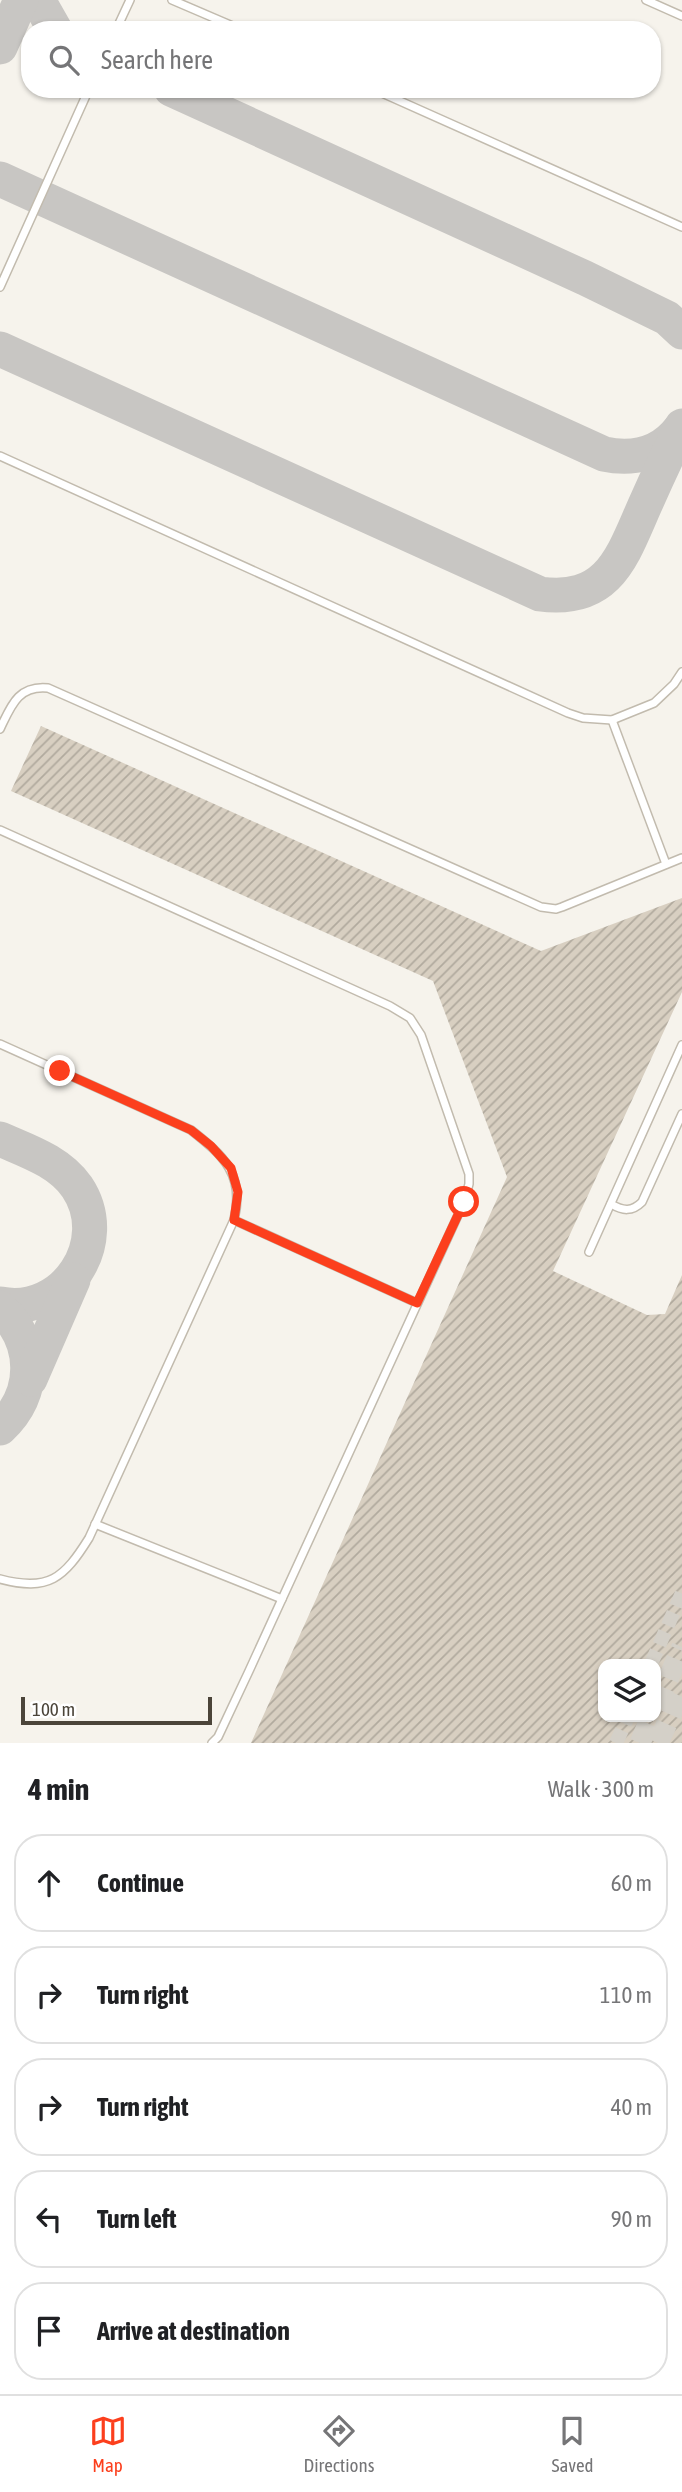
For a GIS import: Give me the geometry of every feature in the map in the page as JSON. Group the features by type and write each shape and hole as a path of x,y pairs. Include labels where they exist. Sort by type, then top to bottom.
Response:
{"lane":[{"path":"120,21 130,0"},
{"path":"172,0 221,21"},
{"path":"646,0 682,16"},
{"path":"0,287 85,98"},
{"path":"393,98 682,227"},
{"path":"0,456 568,713 596,720 612,720 654,703 674,684 682,672"},
{"path":"0,729 18,697 35,687 48,688 541,907 562,907 682,859"},
{"path":"612,720 666,864"},
{"path":"0,830 410,1017 416,1024 465,1163 469,1184 464,1202 218,1737 212,1743"},
{"path":"0,1044 191,1130 211,1146 231,1168 238,1192 234,1220 96,1524 75,1561 61,1576 42,1583 23,1584 0,1579"},
{"path":"589,1252 682,1045"},
{"path":"611,1204 632,1210 642,1202 682,1114"},
{"path":"234,1220 417,1303"},
{"path":"96,1524 282,1599"}],"building":[{"path":"41,726 541,951 682,898 682,992 553,1271 647,1315 665,1314 682,1275 682,1743 251,1743 507,1177 433,981 11,791"}],"taxiway":[{"path":"0,47 21,0"},
{"path":"38,0 50,21"},
{"path":"191,98 585,278 667,318 682,332"},
{"path":"0,179 604,454 625,456 646,453 664,444 680,429"},
{"path":"0,349 540,594 563,595 582,591 597,584 610,572 629,542 682,426"},
{"path":"0,1139 42,1158 70,1178 87,1208 90,1230 86,1252 76,1271 62,1287 44,1299 23,1305 0,1304"},
{"path":"30,1379 73,1280"},
{"path":"0,1308 21,1336 28,1368 21,1400 0,1428"}],"tunnel":[{"path":"653,1659 682,1593"},
{"path":"661,1695 682,1647"},
{"path":"658,1743 682,1690"},
{"path":"616,1743 626,1722"},
{"path":"640,1743 649,1722"}],"route":[{"path":"60,1071 191,1130 211,1146 231,1168 238,1192 234,1220 417,1303 464,1202"}]}
